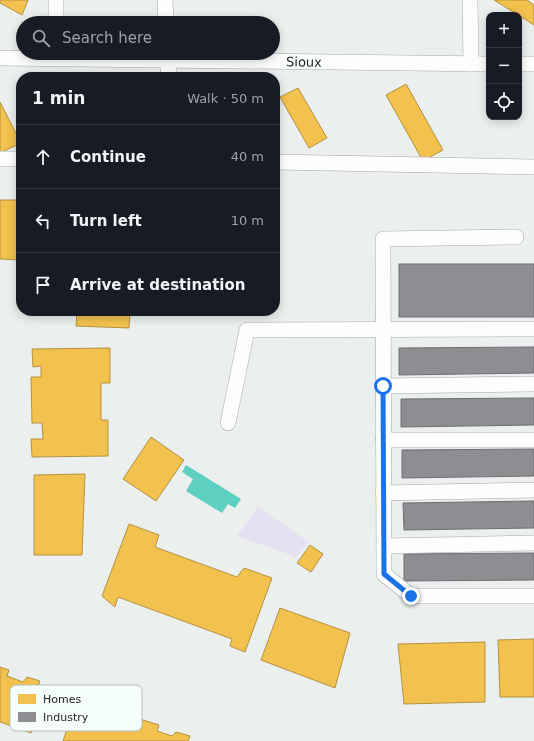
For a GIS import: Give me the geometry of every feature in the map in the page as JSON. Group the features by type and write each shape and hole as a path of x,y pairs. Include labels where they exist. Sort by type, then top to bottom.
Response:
{"lane":[{"path":"56,0 56,16"},
{"path":"165,0 166,16"},
{"path":"470,0 471,64"},
{"name":"Sioux","path":"0,58 16,57"},
{"path":"167,60 168,72"},
{"name":"Sioux","path":"280,60 486,64"},
{"path":"522,64 534,64"},
{"path":"0,159 16,160"},
{"path":"280,162 534,167"},
{"path":"516,237 383,239 384,574 411,596 534,596"},
{"path":"228,423 247,330 534,329"},
{"path":"383,386 534,384"},
{"path":"383,440 534,440"},
{"path":"383,493 534,490"},
{"path":"384,546 534,544"}],"shaded area":[{"path":"186,465 241,499 235,508 228,504 222,513 186,491 193,479 182,472"},
{"path":"258,507 309,542 296,557 237,536"}],"building: Homes":[{"path":"0,0 28,0 22,15 0,3"},
{"path":"494,0 527,0 534,5 534,25 522,18 522,12 513,12"},
{"path":"406,84 443,150 423,161 386,95"},
{"path":"298,88 327,138 309,148 280,97"},
{"path":"0,102 16,133 16,145 0,153"},
{"path":"0,200 16,200 16,260 0,259"},
{"path":"77,316 130,316 129,328 76,326"},
{"path":"110,348 110,383 101,383 101,420 108,420 108,456 32,457 31,439 43,439 42,423 32,423 31,377 41,377 41,366 33,367 32,349"},
{"path":"151,437 184,460 156,501 123,479"},
{"path":"85,474 82,555 34,555 34,475"},
{"path":"129,524 159,535 155,547 237,577 244,568 272,578 245,652 230,646 232,639 118,597 115,607 102,596"},
{"path":"310,545 323,554 311,572 297,563"},
{"path":"280,608 350,633 335,688 261,660"},
{"path":"534,639 534,697 500,697 498,640"},
{"path":"485,642 485,702 404,704 398,644"},
{"path":"0,667 9,670 7,676 23,682 27,677 40,681 39,685 10,685 10,726 0,722"},
{"path":"142,720 159,725 157,731 172,736 176,732 190,736 188,741 63,741 66,731 142,731"}],"building: Industry":[{"path":"399,264 534,264 534,317 399,317"},
{"path":"534,347 534,373 399,375 399,348"},
{"path":"534,398 534,425 401,427 401,399"},
{"path":"534,449 534,476 402,478 402,450"},
{"path":"534,501 534,528 404,530 403,503"},
{"path":"534,553 534,580 404,581 404,554"}],"route":[{"path":"383,386 384,574 411,596"}]}
